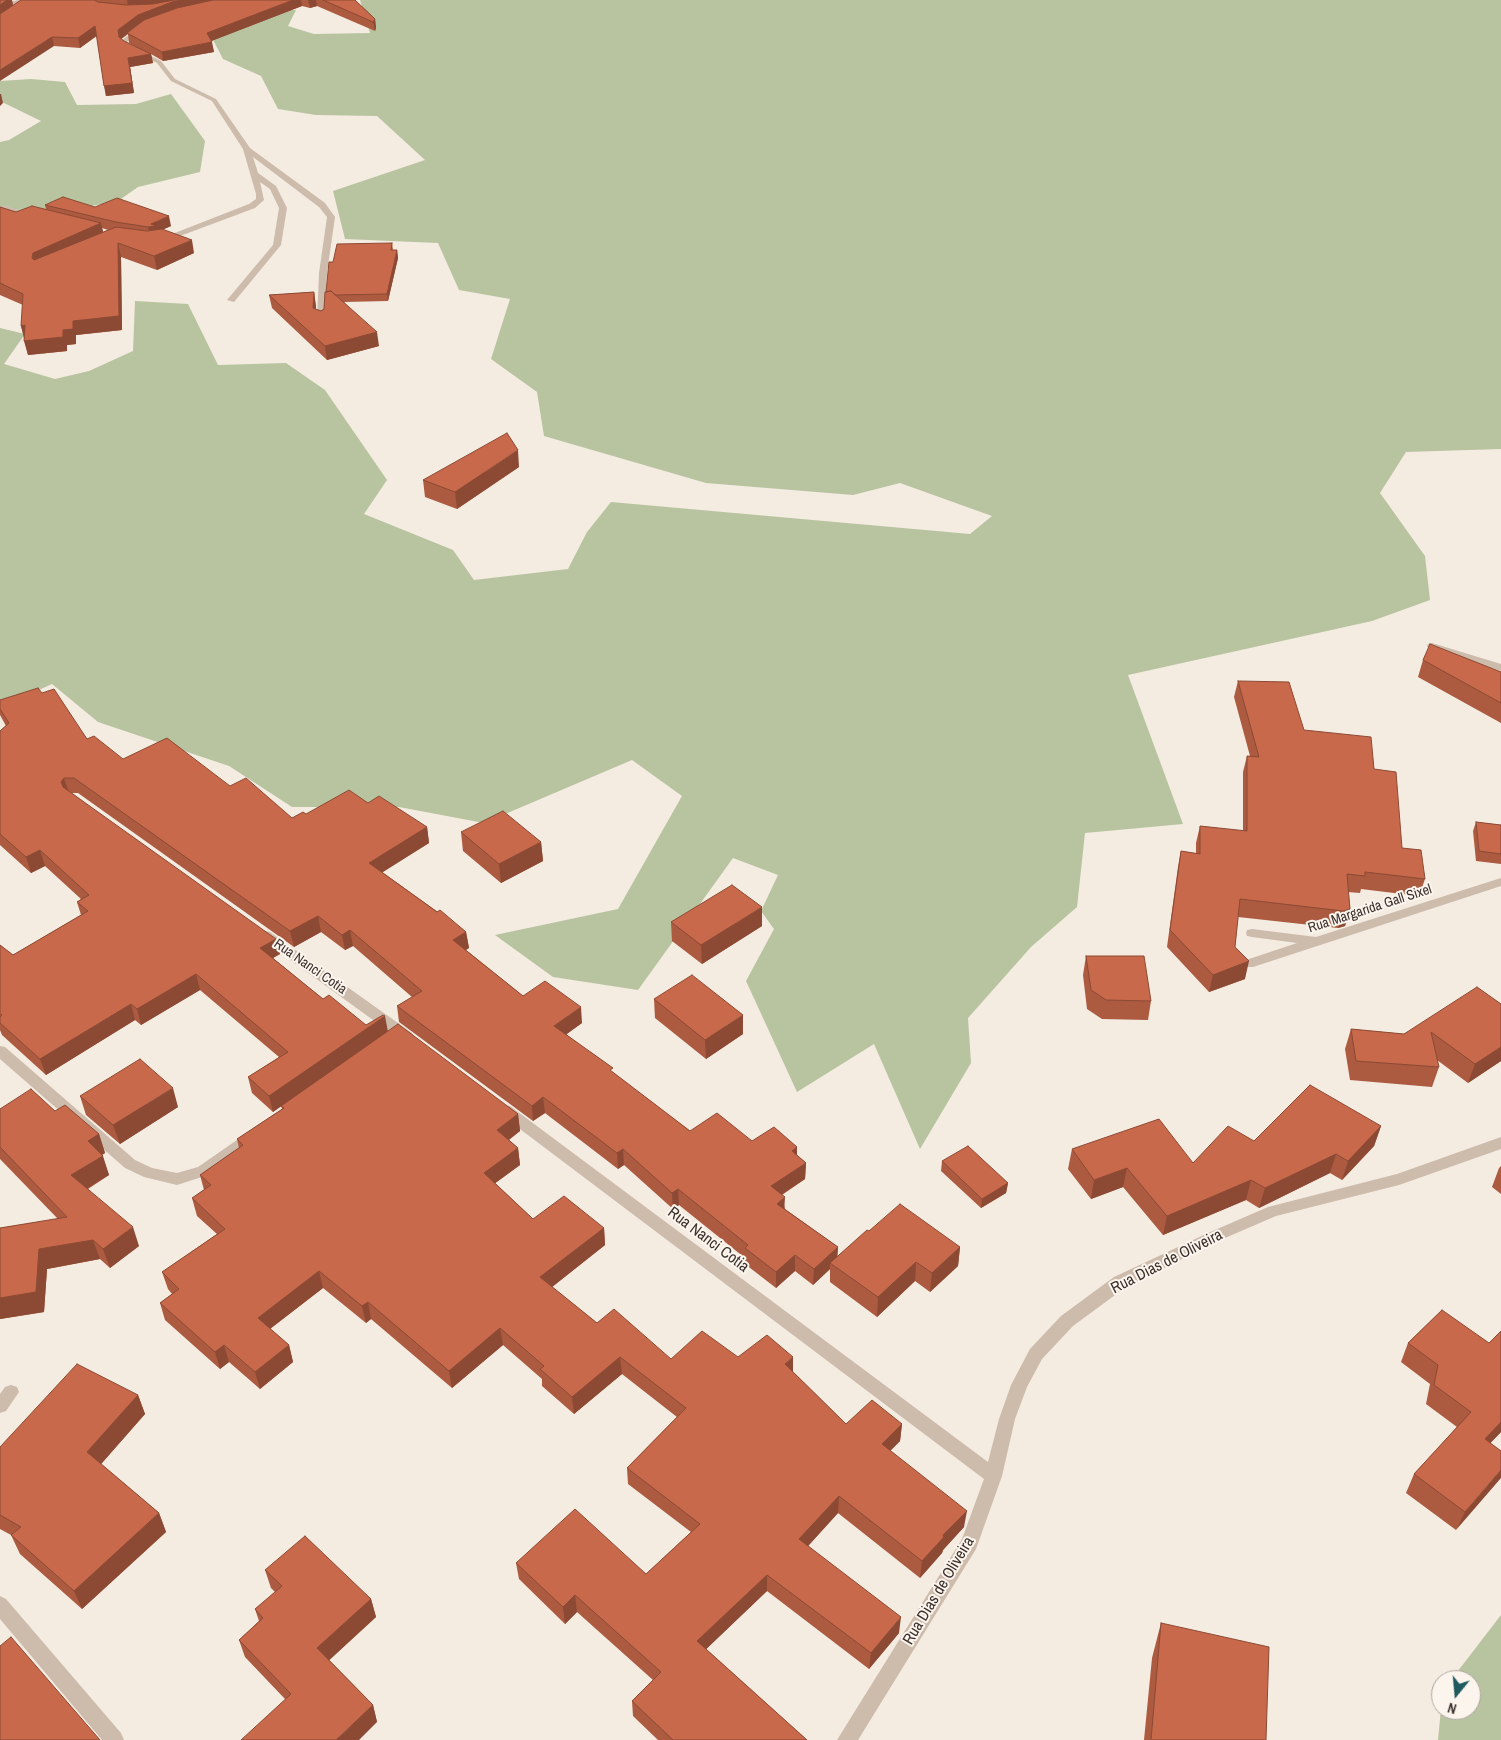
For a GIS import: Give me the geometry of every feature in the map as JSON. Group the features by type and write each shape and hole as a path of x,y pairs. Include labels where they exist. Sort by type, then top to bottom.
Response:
{"street":[{"path":"0,6 25,0"},
{"path":"15,10 30,0"},
{"path":"148,25 124,41 125,45 159,62 173,80 214,100 247,149 261,198 257,203 164,239 154,241"},
{"path":"247,149 322,205 331,217 323,273 321,321"},
{"path":"231,300 277,245 279,236 283,208 273,188 253,173"},
{"path":"4,208 42,218"},
{"path":"1432,646 1501,668"},
{"name":"Rua Margarida Gall Sixel","path":"1248,964 1501,882"},
{"name":"Rua Nanci Cotia","path":"257,929 416,1044"},
{"path":"1252,933 1318,942"},
{"path":"385,1043 401,1032"},
{"path":"0,1051 130,1164 149,1174 177,1179 203,1171 266,1126"},
{"name":"Rua Nanci Cotia","path":"496,1103 993,1476"},
{"name":"Rua Dias de Oliveira","path":"847,1740 970,1543 993,1476 1019,1385 1036,1354 1067,1321 1120,1282 1213,1237 1273,1212 1399,1179 1501,1143"},
{"path":"0,1406 12,1392"},
{"path":"0,1605 114,1740"}],"green space":[{"path":"360,0 1501,0 1501,449 1406,452 1380,493 1425,556 1430,600 1372,621 1128,675 1183,824 1085,833 1077,907 1031,947 968,1018 971,1063 920,1149 874,1044 797,1092 746,981 774,929 761,911 778,875 733,858 638,990 553,977 495,935 618,909 682,796 632,760 484,823 399,807 292,807 229,766 98,722 52,684 0,708 0,328 25,334 4,364 55,379 89,371 133,351 135,301 188,304 218,365 286,363 325,390 387,480 364,514 453,550 474,580 568,569 587,532 611,502 970,534 992,516 900,483 853,495 706,483 544,436 537,392 491,359 510,299 459,290 438,243 345,239 333,191 425,160 377,116 316,115 278,109 261,76 223,59 209,32 229,10 296,10 288,26 314,34 370,33"},
{"path":"31,79 65,82 77,105 136,104 171,94 205,141 200,172 138,187 118,201 54,213 0,208 0,142 9,140 41,121 0,101 0,81"},
{"path":"1501,1615 1501,1740 1438,1740 1440,1720 1481,1720 1481,1670 1459,1670"}],"building":[{"path":"0,0 7,0 0,5"},
{"path":"21,0 94,0 126,5 181,0 138,15 118,30 119,37 124,41 151,54 128,58 132,83 104,86 95,26 78,38 52,37 0,70 0,14"},
{"path":"213,0 293,0 207,33 212,42 162,52 127,33 144,20 177,8"},
{"path":"323,0 355,0 375,19 373,22"},
{"path":"63,197 95,207 117,198 169,216 151,224 156,226 148,227 116,222 45,205"},
{"path":"32,206 101,223 33,253 32,258 34,260 116,227 147,231 162,229 192,240 154,256 118,243 119,316 73,321 73,329 63,330 63,337 24,341 25,325 21,326 23,294 0,283 0,207 16,212"},
{"path":"392,243 391,250 397,250 387,294 335,295 331,291 326,292 329,262 333,262 337,244"},
{"path":"331,291 377,332 325,346 269,295 314,292 313,308 321,311 324,309 325,292"},
{"path":"507,433 518,450 455,492 423,480"},
{"path":"1430,644 1501,672 1501,703 1423,660"},
{"path":"1238,681 1289,682 1304,730 1371,737 1374,769 1396,772 1402,848 1421,850 1425,879 1365,872 1365,876 1347,874 1350,909 1343,911 1240,899 1235,947 1249,961 1213,975 1170,930 1181,851 1200,854 1200,826 1247,831 1247,756 1259,757"},
{"path":"38,688 42,693 54,689 87,739 94,736 123,759 167,738 230,786 246,778 292,818 303,812 306,814 349,790 368,803 379,796 427,827 369,863 437,912 440,910 466,932 453,940 523,996 545,981 581,1007 554,1026 613,1068 610,1070 690,1131 717,1113 752,1141 774,1127 797,1147 792,1151 806,1163 771,1186 785,1197 777,1204 838,1247 814,1269 795,1255 776,1272 745,1248 748,1245 678,1189 672,1193 623,1149 617,1153 543,1097 532,1106 397,1006 422,991 350,930 342,935 318,916 290,931 74,778 64,778 61,782 63,787 276,939 260,948 323,999 329,995 366,1025 383,1015 385,1016 269,1096 248,1077 288,1052 196,974 137,1009 131,1004 40,1059 0,1023 2,1015 0,1014 0,945 13,955 88,911 77,902 89,895 40,850 26,857 0,834 0,731 9,723 0,709 0,700"},
{"path":"503,811 541,842 499,864 461,832"},
{"path":"1476,822 1501,825 1501,854 1479,851"},
{"path":"732,885 762,907 701,945 671,922"},
{"path":"1086,956 1144,956 1151,1001 1106,1000 1091,990"},
{"path":"692,975 743,1015 705,1040 654,999"},
{"path":"1477,987 1501,1004 1501,1047 1475,1064 1431,1032 1439,1067 1356,1061 1351,1029 1404,1034"},
{"path":"398,1024 518,1114 497,1130 518,1148 484,1173 533,1219 564,1196 604,1228 540,1277 597,1323 614,1309 671,1359 702,1331 738,1357 767,1335 793,1357 785,1364 846,1424 872,1400 902,1424 882,1444 967,1511 943,1535 944,1537 922,1561 839,1496 799,1539 901,1617 871,1653 767,1575 697,1641 807,1740 673,1740 632,1701 661,1672 575,1595 563,1607 516,1563 575,1509 646,1574 700,1524 627,1468 686,1408 620,1357 572,1397 540,1369 544,1366 500,1328 449,1371 368,1302 362,1306 319,1271 258,1318 289,1345 255,1372 224,1345 215,1352 160,1303 179,1289 162,1272 225,1229 192,1198 211,1185 200,1175 243,1145 237,1139 284,1108 281,1106"},
{"path":"140,1059 173,1088 113,1125 80,1096"},
{"path":"1310,1085 1381,1126 1348,1161 1336,1154 1265,1188 1251,1180 1167,1216 1127,1168 1094,1180 1072,1149 1159,1119 1193,1163 1228,1126 1254,1141"},
{"path":"31,1089 55,1111 65,1105 99,1134 88,1141 103,1156 71,1175 133,1227 103,1249 93,1240 39,1249 36,1292 0,1298 0,1228 67,1217 0,1147 0,1109"},
{"path":"968,1146 1008,1183 982,1199 942,1161"},
{"path":"900,1204 960,1247 932,1273 916,1262 878,1297 830,1263"},
{"path":"1442,1310 1489,1343 1501,1331 1501,1422 1485,1439 1501,1451 1501,1470 1465,1512 1414,1474 1471,1412 1434,1385 1438,1365 1408,1343"},
{"path":"77,1364 138,1395 87,1452 159,1513 74,1591 11,1535 21,1527 0,1515 0,1447"},
{"path":"305,1536 371,1599 317,1648 373,1705 336,1740 241,1740 291,1694 239,1640 263,1618 255,1609 282,1586 265,1570"},
{"path":"1161,1623 1269,1647 1266,1740 1151,1740"},
{"path":"11,1637 100,1740 0,1740 0,1646"}]}
